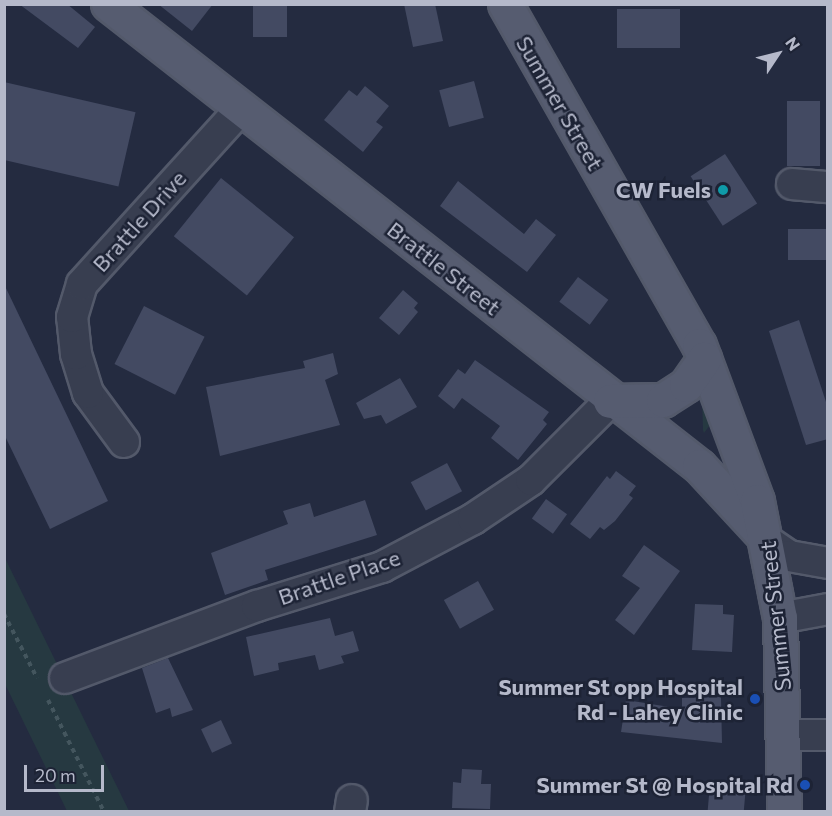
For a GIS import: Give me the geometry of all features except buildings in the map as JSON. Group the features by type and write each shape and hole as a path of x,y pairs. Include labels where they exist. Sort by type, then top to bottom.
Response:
{"main road":[{"name":"Brattle Street","path":"108,4 610,401 699,466 770,543"},
{"name":"Summer Street","path":"505,4 704,359 770,543 780,618 786,735 784,812"},
{"path":"610,401 663,400 686,385 704,359"}],"street":[{"name":"Brattle Drive","path":"124,442 88,393 76,354 72,316 82,284 240,110"},
{"path":"792,184 828,187"},
{"name":"Brattle Place","path":"51,687 257,606 382,567 473,519 531,480 610,401"},
{"path":"770,543 789,556 828,563"},
{"path":"780,618 828,609"},
{"path":"786,735 828,735"}],"path":[{"path":"4,614 51,687 104,812"}],"shaded area":[{"path":"702,397 713,421 704,433 703,430"},
{"path":"4,556 129,811 67,811 5,684"}],"place":[{"name":"CW Fuels","path":"723,190"},
{"name":"Summer St opp Hospital Rd - Lahey Clinic","path":"755,699"},
{"name":"Summer St @ Hospital Rd","path":"805,785"}]}
